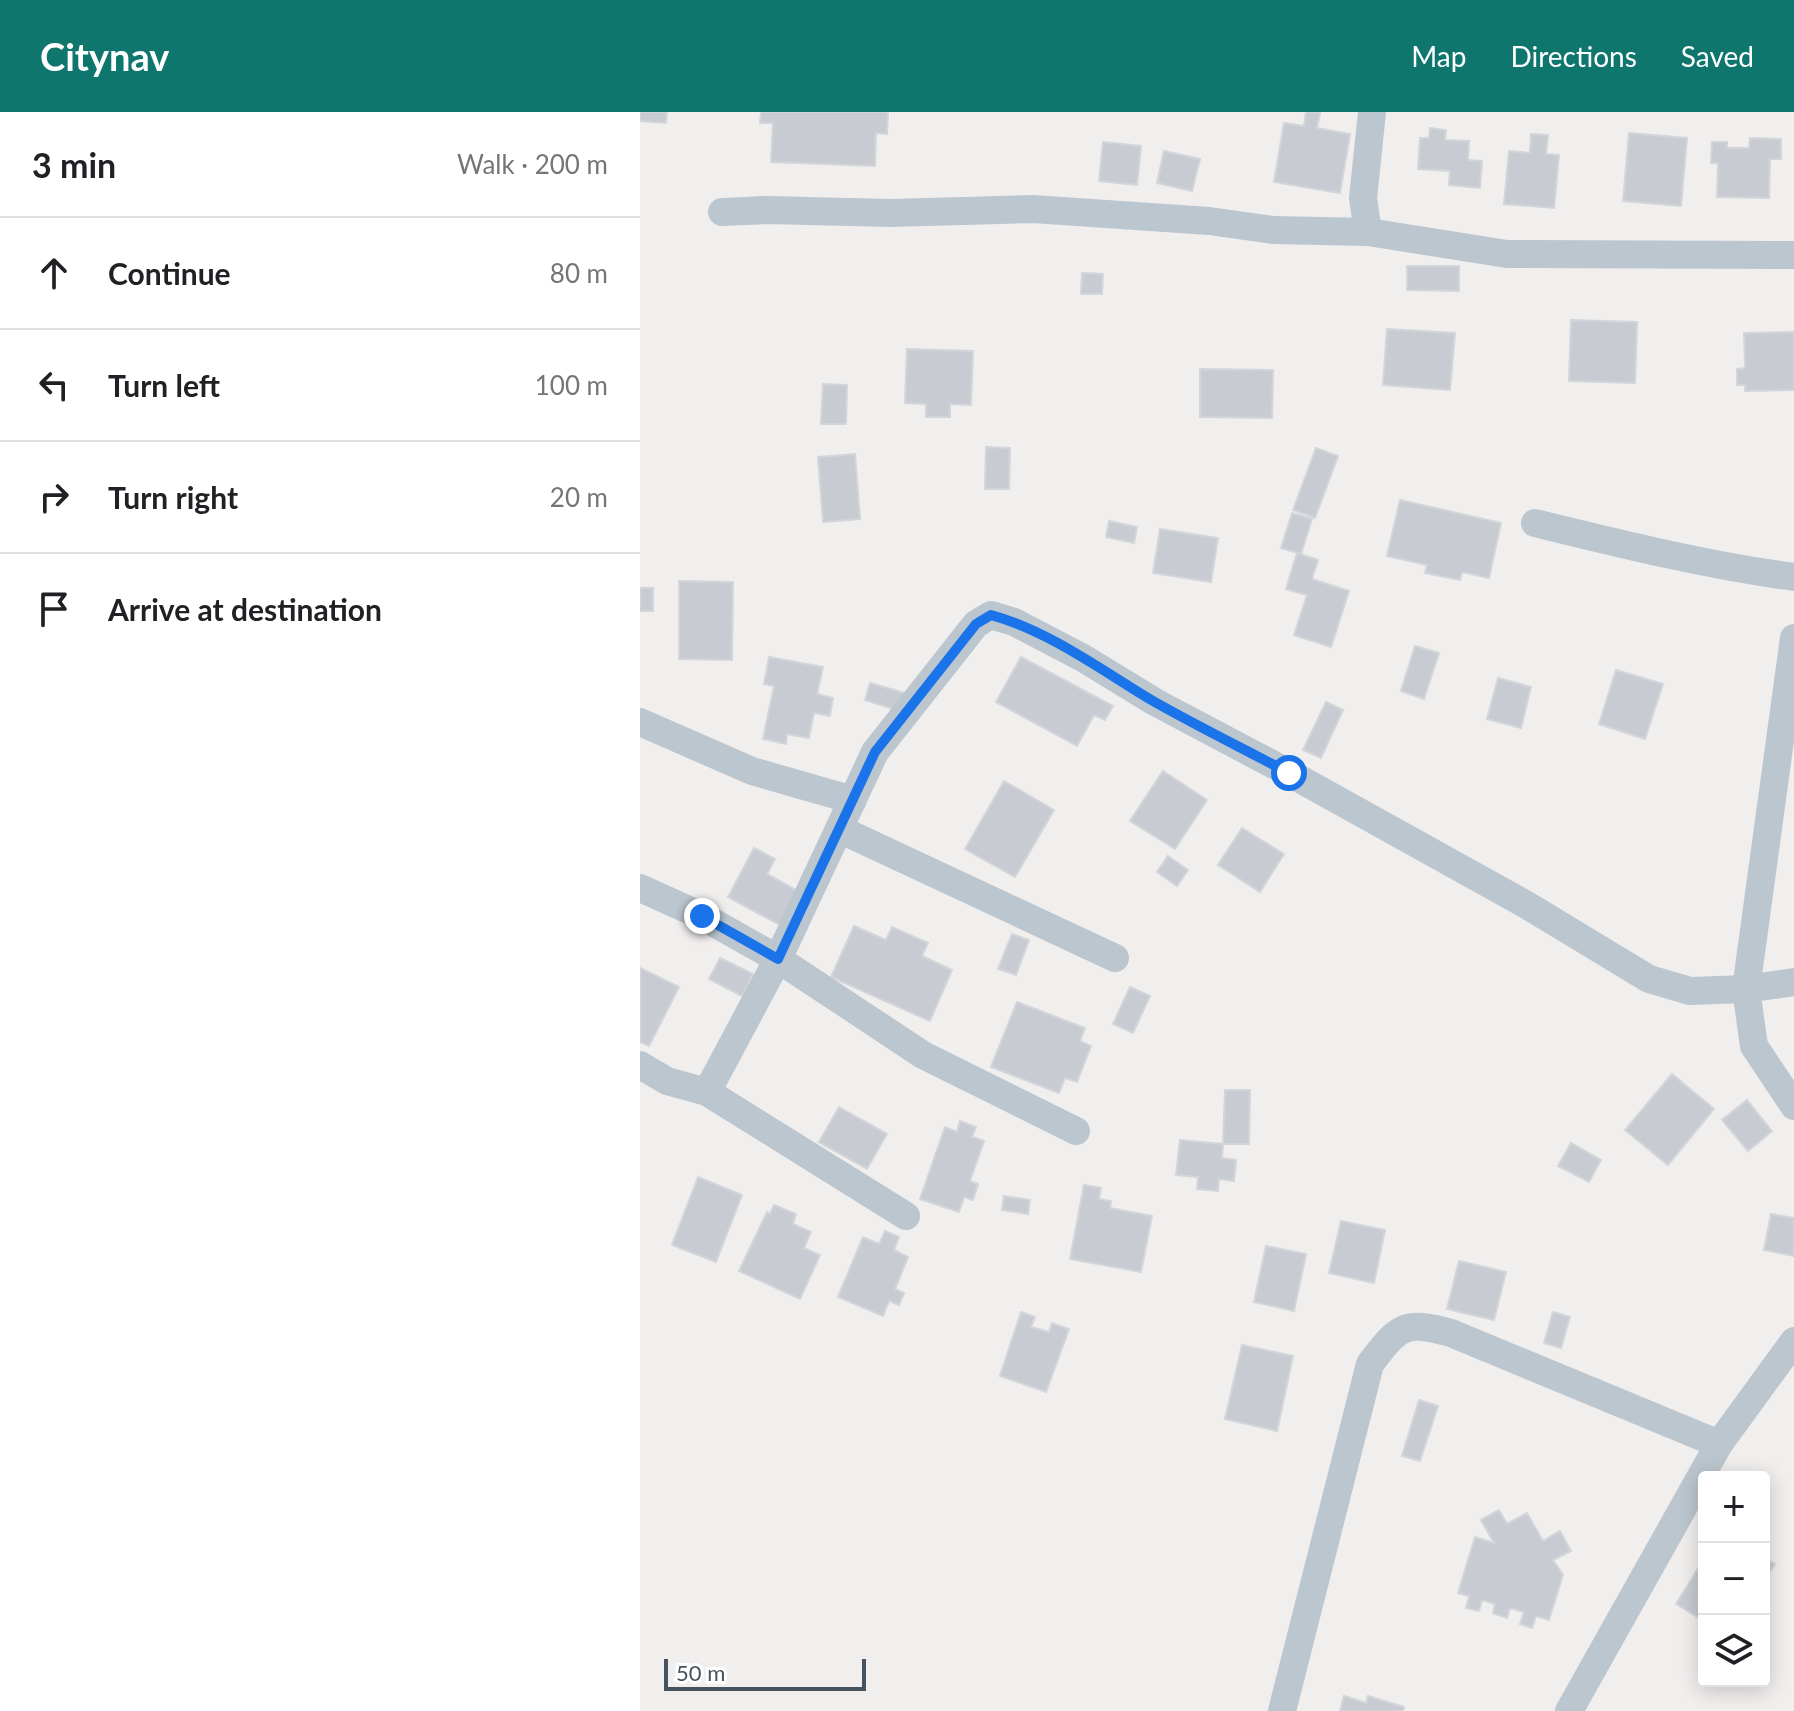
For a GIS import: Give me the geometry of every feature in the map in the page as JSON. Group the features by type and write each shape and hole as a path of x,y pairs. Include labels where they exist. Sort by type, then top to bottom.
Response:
{"street":[{"path":"1368,232 1363,198 1372,112"},
{"path":"722,212 890,213 1033,209 1209,221 1273,230 1368,232 1507,254 1794,255"},
{"path":"1535,523 1645,550 1794,577"},
{"path":"707,1092 778,959 875,752 976,624 991,615 1014,622 1083,658 1155,702 1525,904 1649,979 1690,991 1746,989 1794,982"},
{"path":"1794,638 1746,989 1754,1046 1794,1106"},
{"path":"640,722 752,771 853,800"},
{"path":"839,829 1115,958"},
{"path":"640,888 702,916 778,959 923,1055 1076,1131"},
{"path":"640,1065 667,1081 707,1092 906,1216"},
{"path":"1282,1711 1370,1364 1403,1328 1424,1325 1451,1333 1719,1444"},
{"path":"1569,1711 1719,1444 1794,1341"}],"building":[{"path":"640,112 667,112 666,123 640,121"},
{"path":"761,112 888,112 887,134 876,133 875,166 771,162 773,123 760,123"},
{"path":"1306,112 1320,113 1317,128 1350,134 1340,193 1274,182 1284,123 1304,126"},
{"path":"1430,128 1446,130 1445,140 1469,141 1468,160 1482,161 1480,188 1449,185 1450,171 1418,169 1420,138 1429,138"},
{"path":"1629,133 1687,138 1681,206 1623,201"},
{"path":"1531,134 1548,135 1546,154 1559,155 1554,208 1504,204 1509,151 1530,153"},
{"path":"1750,138 1781,139 1781,159 1770,159 1769,198 1717,197 1718,163 1711,163 1712,142 1727,142 1727,148 1749,148"},
{"path":"1103,142 1141,146 1137,185 1099,181"},
{"path":"1164,151 1200,159 1192,191 1157,183"},
{"path":"1407,266 1459,266 1459,291 1407,290"},
{"path":"1082,273 1103,274 1102,294 1081,294"},
{"path":"1571,320 1637,322 1635,383 1569,381"},
{"path":"1387,329 1455,333 1450,390 1383,385"},
{"path":"1794,332 1794,390 1745,391 1745,385 1737,385 1737,369 1745,368 1744,333"},
{"path":"907,349 973,351 971,405 950,404 950,417 926,417 926,404 905,403"},
{"path":"1200,369 1273,370 1272,418 1200,417"},
{"path":"823,384 847,385 846,424 821,424"},
{"path":"986,447 1010,448 1009,489 985,489"},
{"path":"1316,448 1338,456 1315,518 1293,510"},
{"path":"855,454 860,519 823,522 818,457"},
{"path":"1400,500 1501,523 1489,578 1462,572 1460,580 1425,573 1427,565 1387,556"},
{"path":"1292,513 1312,519 1301,554 1281,548"},
{"path":"1109,521 1137,527 1134,543 1106,537"},
{"path":"1160,529 1218,538 1211,582 1153,573"},
{"path":"1297,553 1318,560 1312,579 1349,591 1331,647 1294,635 1307,595 1286,589"},
{"path":"679,581 733,582 732,660 679,659"},
{"path":"640,588 653,588 653,611 640,611"},
{"path":"1415,646 1439,653 1424,699 1401,691"},
{"path":"769,657 823,667 817,694 833,698 830,716 814,713 809,738 787,734 786,744 763,739 774,686 764,684"},
{"path":"1021,657 1113,706 1105,720 1094,715 1077,746 996,702"},
{"path":"1616,670 1663,684 1645,739 1599,724"},
{"path":"1498,678 1531,687 1521,728 1487,719"},
{"path":"870,683 908,694 903,712 865,700"},
{"path":"1326,702 1343,710 1321,758 1303,750"},
{"path":"1163,771 1207,800 1175,849 1130,821"},
{"path":"1004,781 1054,810 1015,877 965,849"},
{"path":"1242,828 1284,854 1260,892 1218,865"},
{"path":"754,848 775,859 767,874 805,895 787,929 728,897"},
{"path":"1168,856 1188,870 1177,886 1157,872"},
{"path":"854,926 886,940 892,927 928,943 922,956 952,970 930,1021 831,977"},
{"path":"1012,934 1029,940 1016,975 998,969"},
{"path":"720,958 753,974 742,996 709,979"},
{"path":"640,968 679,987 649,1046 640,1042"},
{"path":"1130,987 1150,996 1133,1033 1113,1024"},
{"path":"1017,1002 1085,1028 1080,1041 1091,1046 1077,1082 1065,1078 1059,1093 991,1067"},
{"path":"1672,1074 1714,1109 1668,1165 1625,1130"},
{"path":"1225,1090 1250,1090 1249,1144 1223,1144"},
{"path":"1747,1100 1772,1131 1748,1151 1722,1120"},
{"path":"839,1107 887,1134 867,1169 819,1142"},
{"path":"960,1121 976,1127 972,1137 984,1141 970,1181 978,1184 973,1200 964,1197 959,1212 920,1199 945,1127 957,1132"},
{"path":"1180,1140 1223,1144 1222,1158 1236,1160 1234,1181 1219,1179 1218,1191 1197,1189 1198,1177 1176,1175"},
{"path":"1571,1143 1601,1160 1589,1182 1558,1166"},
{"path":"698,1177 742,1195 716,1262 672,1245"},
{"path":"1084,1185 1101,1188 1099,1199 1111,1201 1110,1208 1152,1216 1141,1272 1070,1259"},
{"path":"1004,1196 1030,1200 1028,1214 1002,1210"},
{"path":"774,1205 796,1214 793,1224 811,1232 804,1248 820,1255 800,1299 739,1271 767,1212 770,1214"},
{"path":"1771,1214 1794,1218 1794,1256 1764,1250"},
{"path":"1341,1221 1385,1230 1374,1283 1329,1273"},
{"path":"885,1231 899,1237 894,1250 908,1257 895,1289 904,1293 899,1305 889,1301 883,1316 838,1297 863,1237 879,1244"},
{"path":"1266,1246 1306,1254 1294,1311 1254,1302"},
{"path":"1459,1261 1506,1272 1494,1320 1447,1309"},
{"path":"1021,1312 1035,1317 1031,1327 1049,1332 1052,1323 1069,1329 1046,1392 1000,1376"},
{"path":"1553,1312 1570,1317 1561,1348 1544,1343"},
{"path":"1242,1345 1293,1356 1277,1431 1225,1419"},
{"path":"1419,1400 1438,1406 1420,1461 1402,1456"},
{"path":"1499,1510 1507,1524 1527,1513 1543,1541 1560,1531 1571,1551 1553,1560 1563,1575 1549,1620 1536,1616 1532,1628 1520,1624 1524,1612 1510,1608 1507,1618 1493,1613 1495,1604 1482,1600 1479,1611 1466,1608 1469,1596 1458,1593 1475,1537 1494,1543 1481,1520"},
{"path":"1698,1569 1698,1617 1676,1604"},
{"path":"1344,1696 1366,1703 1368,1696 1404,1707 1403,1711 1340,1711"}],"route":[{"path":"702,916 778,959 875,752 976,624 991,615 1014,622 1083,658 1155,702 1289,773"}]}
